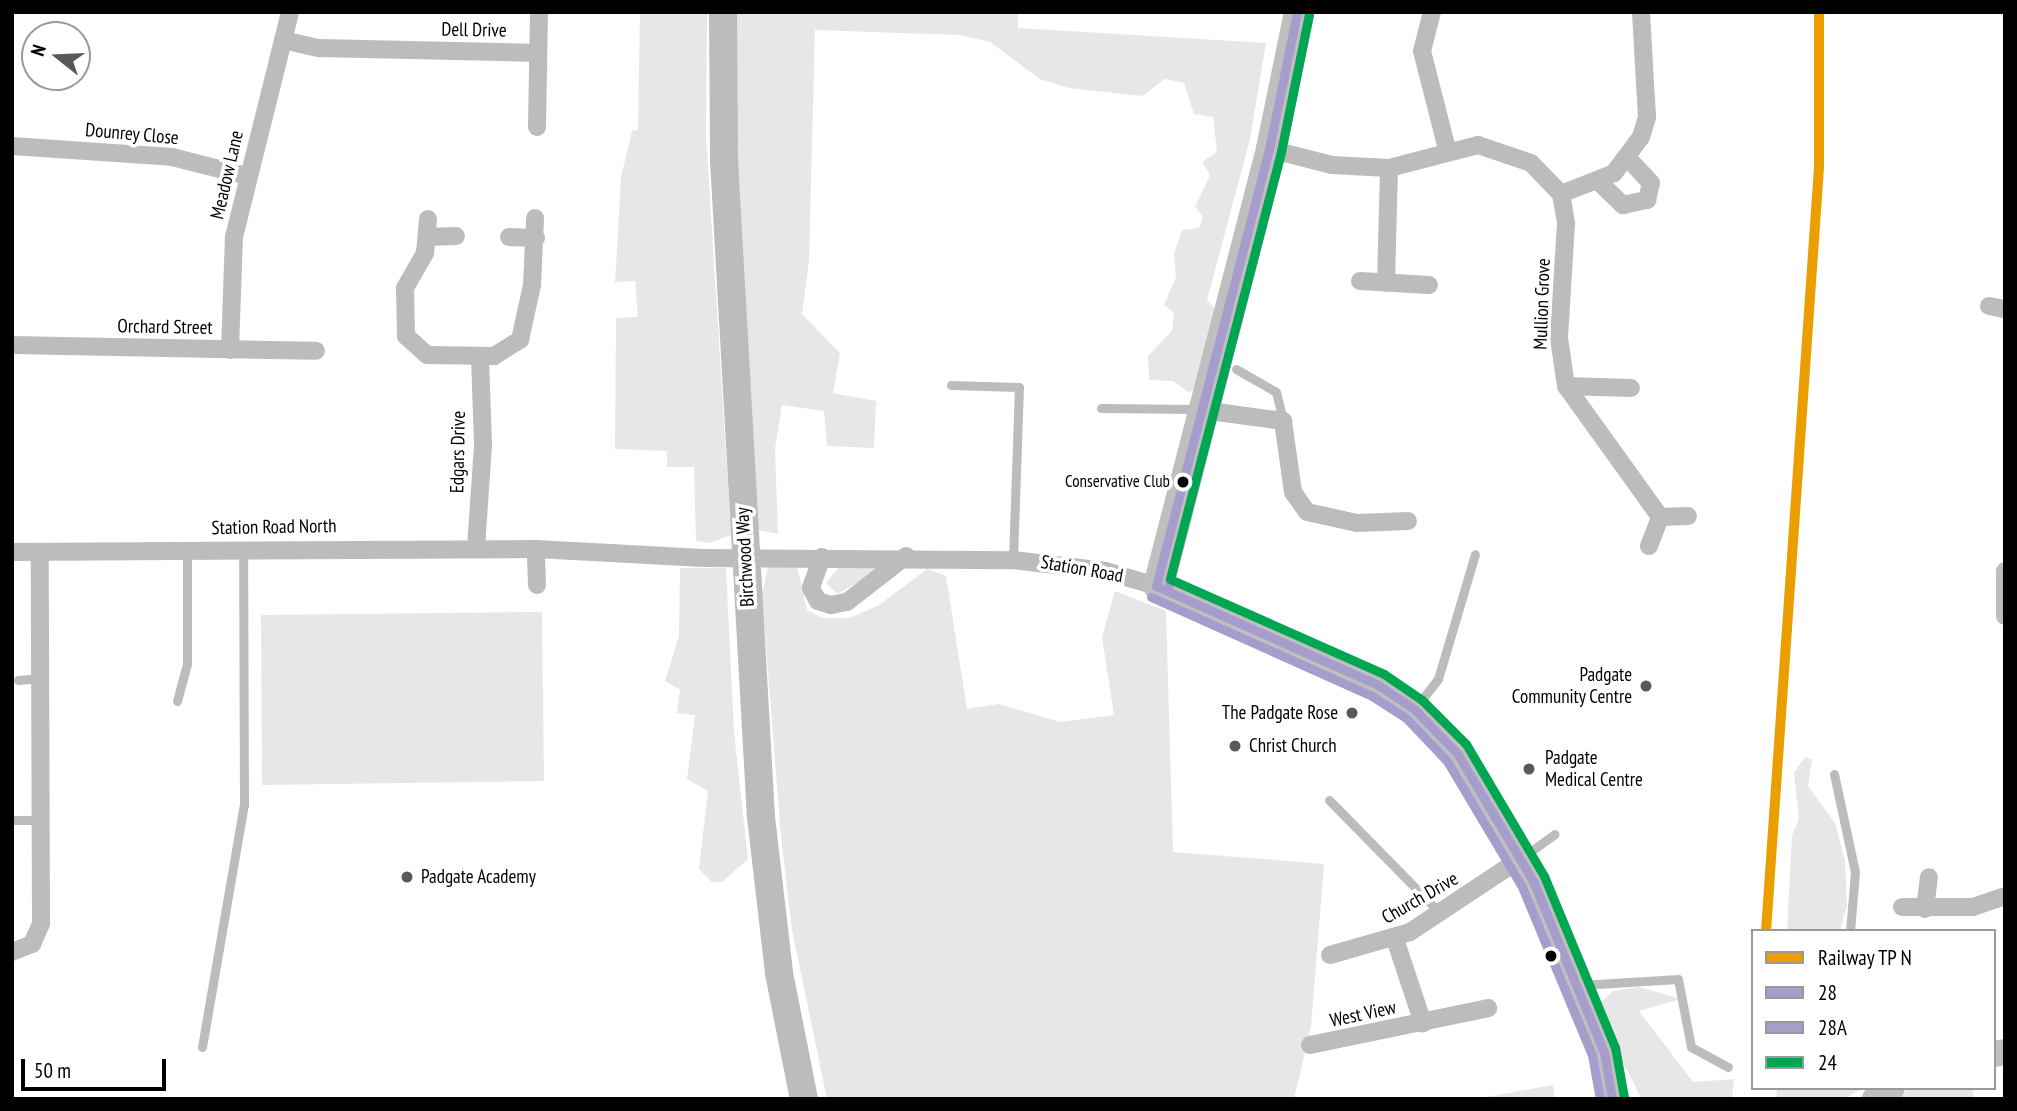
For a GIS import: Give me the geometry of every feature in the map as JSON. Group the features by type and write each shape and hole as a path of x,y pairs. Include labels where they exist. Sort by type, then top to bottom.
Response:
{"main road":[{"name":"Birchwood Way","path":"723,12 724,159 761,817 779,973 804,1099"}],"street":[{"name":"Meadow Lane","path":"230,350 232,258 247,176 290,12"},
{"path":"537,127 539,12"},
{"path":"1156,586 1269,149 1297,12"},
{"path":"1432,12 1422,51 1447,149"},
{"path":"1269,149 1332,165 1389,168 1447,149 1503,149 1531,163 1561,194 1600,183 1628,158 1647,117 1641,12"},
{"name":"Dell Drive","path":"283,40 318,48 538,52"},
{"name":"Dounrey Close","path":"12,146 172,158 247,176"},
{"path":"1600,183 1623,205 1647,200 1651,183 1628,158"},
{"path":"1386,283 1389,168"},
{"name":"Mullion Grove","path":"1561,194 1566,223 1559,338 1566,386 1660,517"},
{"path":"456,236 428,228 403,298 404,329 415,348 427,355 501,355 517,345 536,238 536,218"},
{"path":"509,237 536,238"},
{"path":"1360,281 1429,285"},
{"name":"Orchard Street","path":"12,345 316,351"},
{"path":"401,360 415,348"},
{"name":"Edgars Drive","path":"476,548 483,444 480,356"},
{"path":"1566,386 1631,388"},
{"path":"1202,410 1283,421 1301,508 1357,523 1408,521"},
{"path":"1649,546 1660,517 1688,516"},
{"name":"Station Road North","path":"12,552 476,548 783,559"},
{"path":"536,549 537,585"},
{"path":"12,952 32,944 41,924 45,781 40,552"},
{"path":"822,557 811,588 818,601 831,605 848,602 906,556"},
{"name":"Station Road","path":"783,559 906,556 1013,560 1105,570 1156,586 1355,673 1414,709 1464,763 1522,858 1578,986 1611,1072 1612,1099"},
{"path":"2005,571 2005,616"},
{"name":"Church Drive","path":"1330,955 1395,939 1441,914 1522,858"},
{"path":"1925,909 1929,877"},
{"path":"1902,907 1973,907 2005,896"},
{"name":"West View","path":"1395,939 1423,1023"},
{"name":"West View","path":"1310,1045 1488,1008"}],"lane":[{"path":"1236,369 1276,392 1283,421"},
{"path":"951,385 1019,387 1013,560"},
{"path":"1101,408 1202,410"},
{"path":"202,1047 244,805 243,548"},
{"path":"177,701 187,664 187,549"},
{"path":"1414,709 1438,679 1475,554"},
{"path":"18,680 43,678"},
{"path":"1835,774 1855,872 1850,929"},
{"path":"1329,800 1441,914"},
{"path":"12,820 44,820"},
{"path":"1522,858 1555,834"},
{"path":"1578,986 1678,979 1691,1047 1728,1067"}],"shaded area":[{"path":"640,12 707,12 706,135 731,535 710,543 696,541 694,467 667,467 667,451 615,449 616,318 638,317 635,281 615,282 621,177 632,131 638,130"},
{"path":"728,12 1018,12 1018,28 1266,43 1250,139 1207,300 1221,316 1213,347 1202,355 1200,388 1188,392 1173,381 1149,380 1148,356 1172,331 1174,313 1164,305 1176,277 1174,254 1182,230 1199,228 1203,217 1195,207 1210,175 1202,162 1217,152 1213,117 1194,114 1184,83 1165,79 1142,96 1069,88 1040,79 990,42 959,35 815,30 809,261 802,314 840,353 833,393 876,401 874,448 827,446 824,411 782,405 775,449 778,534 758,530"},
{"path":"768,566 797,566 807,610 823,618 850,618 879,605 927,569 946,576 967,709 999,704 1060,722 1114,715 1102,637 1115,591 1166,611 1173,852 1324,864 1311,1027 1294,1099 827,1099 792,930 781,837 762,595"},
{"path":"839,567 877,567 877,572 837,594 826,583"},
{"path":"680,568 726,568 734,732 748,859 722,882 712,882 699,869 708,791 687,779 695,715 677,713 680,690 665,681 679,636"},
{"path":"542,612 544,781 262,785 261,615"},
{"path":"1805,757 1812,760 1808,786 1835,823 1845,861 1847,905 1841,929 1787,929 1792,835 1799,819 1794,773"},
{"path":"1639,987 1681,999 1639,1011 1693,1082 1734,1079 1732,1099 1642,1099 1601,1021 1602,1001 1613,991"},
{"path":"1553,1085 1555,1099 1475,1099"},
{"path":"1777,1090 1860,1090 1844,1099 1776,1099"},
{"path":"1908,1090 1974,1090 1973,1099 1894,1099"}],"transit line":[{"name":"28","path":"1156,586 1269,149 1297,12"},
{"path":"1766,929 1819,167 1819,12"},
{"name":"28A","path":"1168,589 1281,152 1309,14"},
{"name":"24","path":"1309,14 1281,152 1170,579 1384,674 1422,700 1466,744 1544,876 1615,1047 1624,1097"},
{"name":"28","path":"1156,586 1378,685 1414,709 1457,753 1533,881 1604,1052 1612,1099"},
{"name":"28A","path":"1151,597 1372,696 1406,718 1447,761 1522,887 1592,1055 1600,1099"}],"place":[{"name":"Conservative Club","path":"1183,482"},
{"name":"Padgate Community Centre","path":"1646,686"},
{"name":"The Padgate Rose","path":"1352,713"},
{"name":"Christ Church","path":"1235,746"},
{"name":"Padgate Medical Centre","path":"1529,769"},
{"name":"Padgate Academy","path":"407,877"}]}
